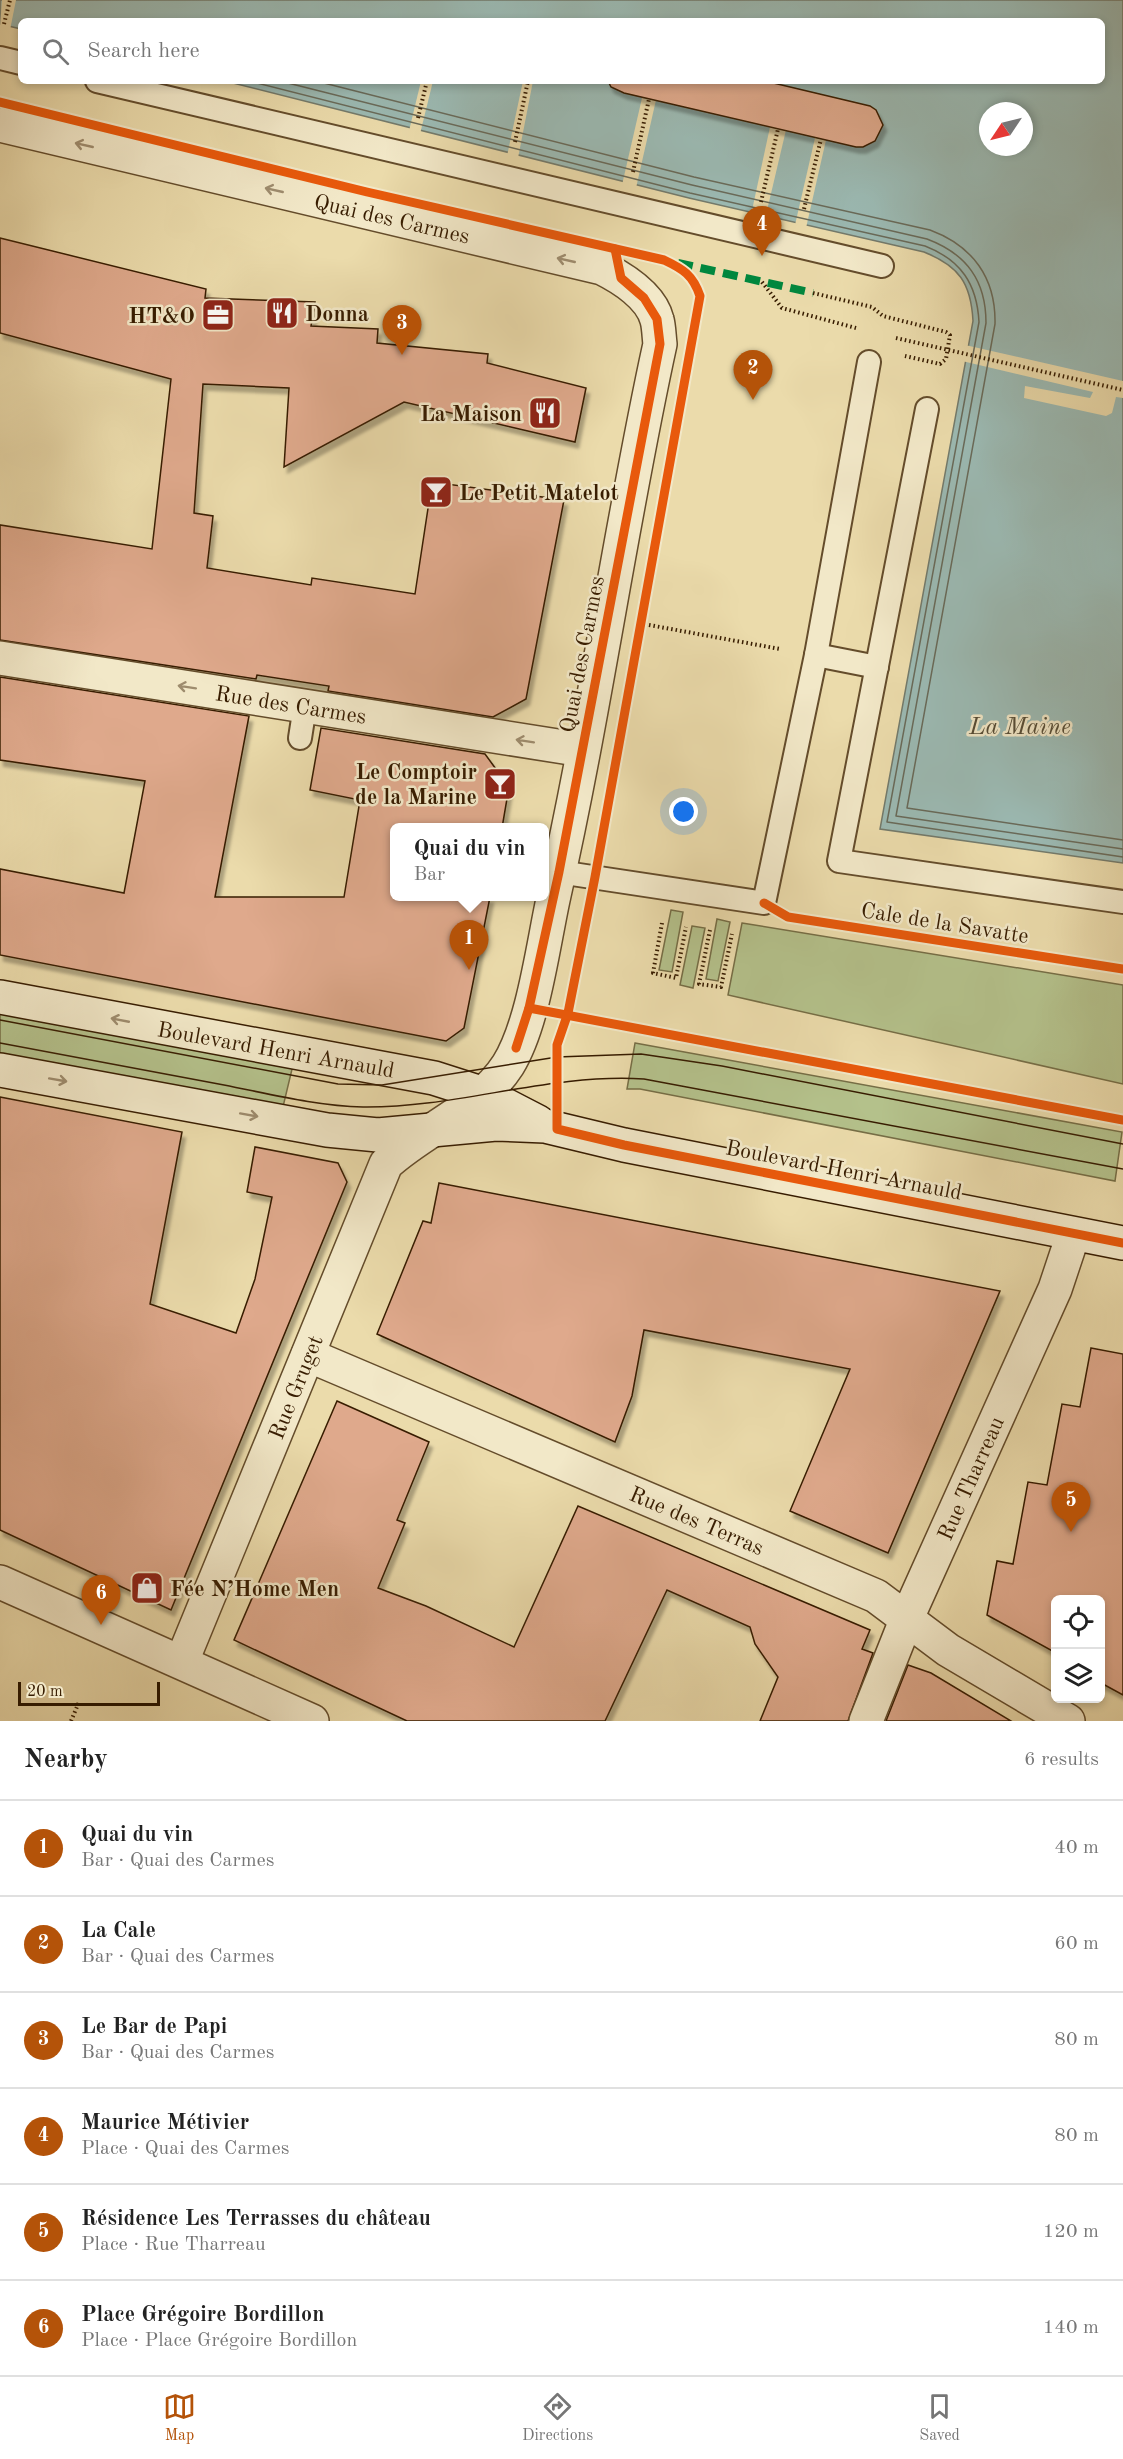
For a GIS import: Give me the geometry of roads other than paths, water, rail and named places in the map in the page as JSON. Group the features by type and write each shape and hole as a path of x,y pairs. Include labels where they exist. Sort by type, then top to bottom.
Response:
{"street":[{"name":"Quai des Carmes","path":"0,125 602,268 621,278 644,298 657,319 660,344 560,872 529,1008 508,1065 484,1094 429,1130"},
{"name":"Rue des Carmes","path":"0,658 583,750"},
{"name":"Boulevard Henri Arnauld","path":"0,997 424,1076 484,1094 545,1126"},
{"name":"Boulevard Henri Arnauld","path":"0,1070 327,1130 378,1135 496,1125 545,1126 624,1145 1123,1243"},
{"name":"Rue Gruget","path":"182,1661 386,1164 429,1130"},
{"name":"Rue Tharreau","path":"866,1721 907,1618 1054,1289 1073,1235"},
{"name":"Rue des Terras","path":"308,1355 876,1596 948,1650 1068,1721"},
{"path":"0,1582 182,1661 312,1721"}],"lane":[{"path":"0,58 18,62"},
{"path":"110,84 882,266"},
{"path":"560,872 764,903 816,655 869,362"},
{"name":"Cale de la Savatte","path":"927,409 839,861 1123,902"},
{"path":"816,655 877,667"},
{"path":"300,738 305,706"}],"water":[{"name":"La Maine","path":"0,0 1123,0 1123,863 880,829 973,321 966,286 954,270 936,257 924,252 689,198 237,84 1105,84 1105,18 18,18 18,28 0,24"}],"tram line":[{"path":"0,1020 338,1084 382,1085 557,1057 641,1054 722,1066 1123,1144"},
{"path":"0,1043 294,1099 363,1107 434,1102 573,1081 644,1079 1123,1169"}],"place":[{"name":"Maurice Métivier","path":"762,256"},
{"name":"Donna","path":"282,313"},
{"name":"HT&O","path":"218,315"},
{"name":"Le Bar de Papi","path":"402,355"},
{"name":"La Cale","path":"753,400"},
{"name":"La Maison","path":"545,413"},
{"name":"Le Petit Matelot","path":"436,492"},
{"name":"Le Comptoir de la Marine","path":"500,784"},
{"name":"Quai du vin","path":"469,970"},
{"name":"Résidence Les Terrasses du château","path":"1071,1532"},
{"name":"Fée N’Home Men","path":"147,1588"},
{"name":"Place Grégoire Bordillon","path":"101,1625"}]}
